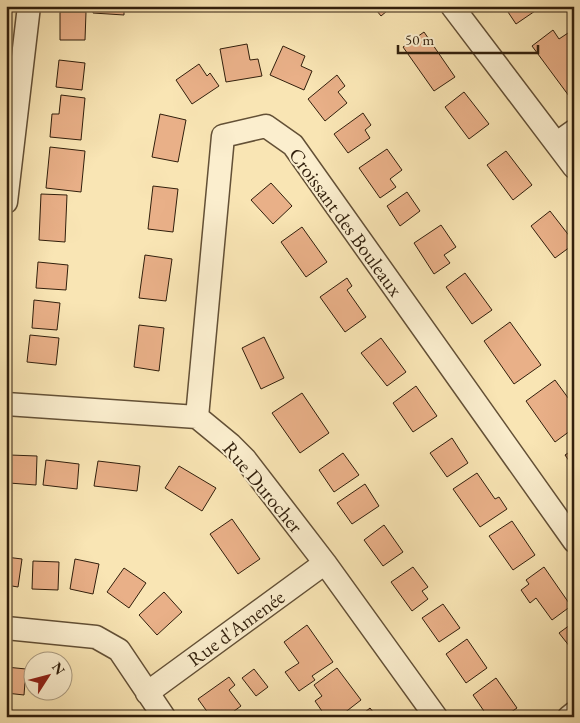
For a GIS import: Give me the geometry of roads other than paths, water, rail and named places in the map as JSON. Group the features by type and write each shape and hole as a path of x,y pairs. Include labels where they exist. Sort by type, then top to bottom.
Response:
{"street":[{"path":"6,202 29,6"},
{"path":"452,6 565,137 574,167"},
{"name":"Croissant des Bouleaux","path":"197,417 223,136 266,126 293,145 574,541"},
{"path":"6,404 197,417"},
{"name":"Rue Durocher","path":"197,417 245,459 325,563 436,717"},
{"name":"Rue d'Amenée","path":"147,693 325,563"},
{"path":"6,628 96,637 119,650 164,717"},
{"path":"569,717 574,713"}]}
